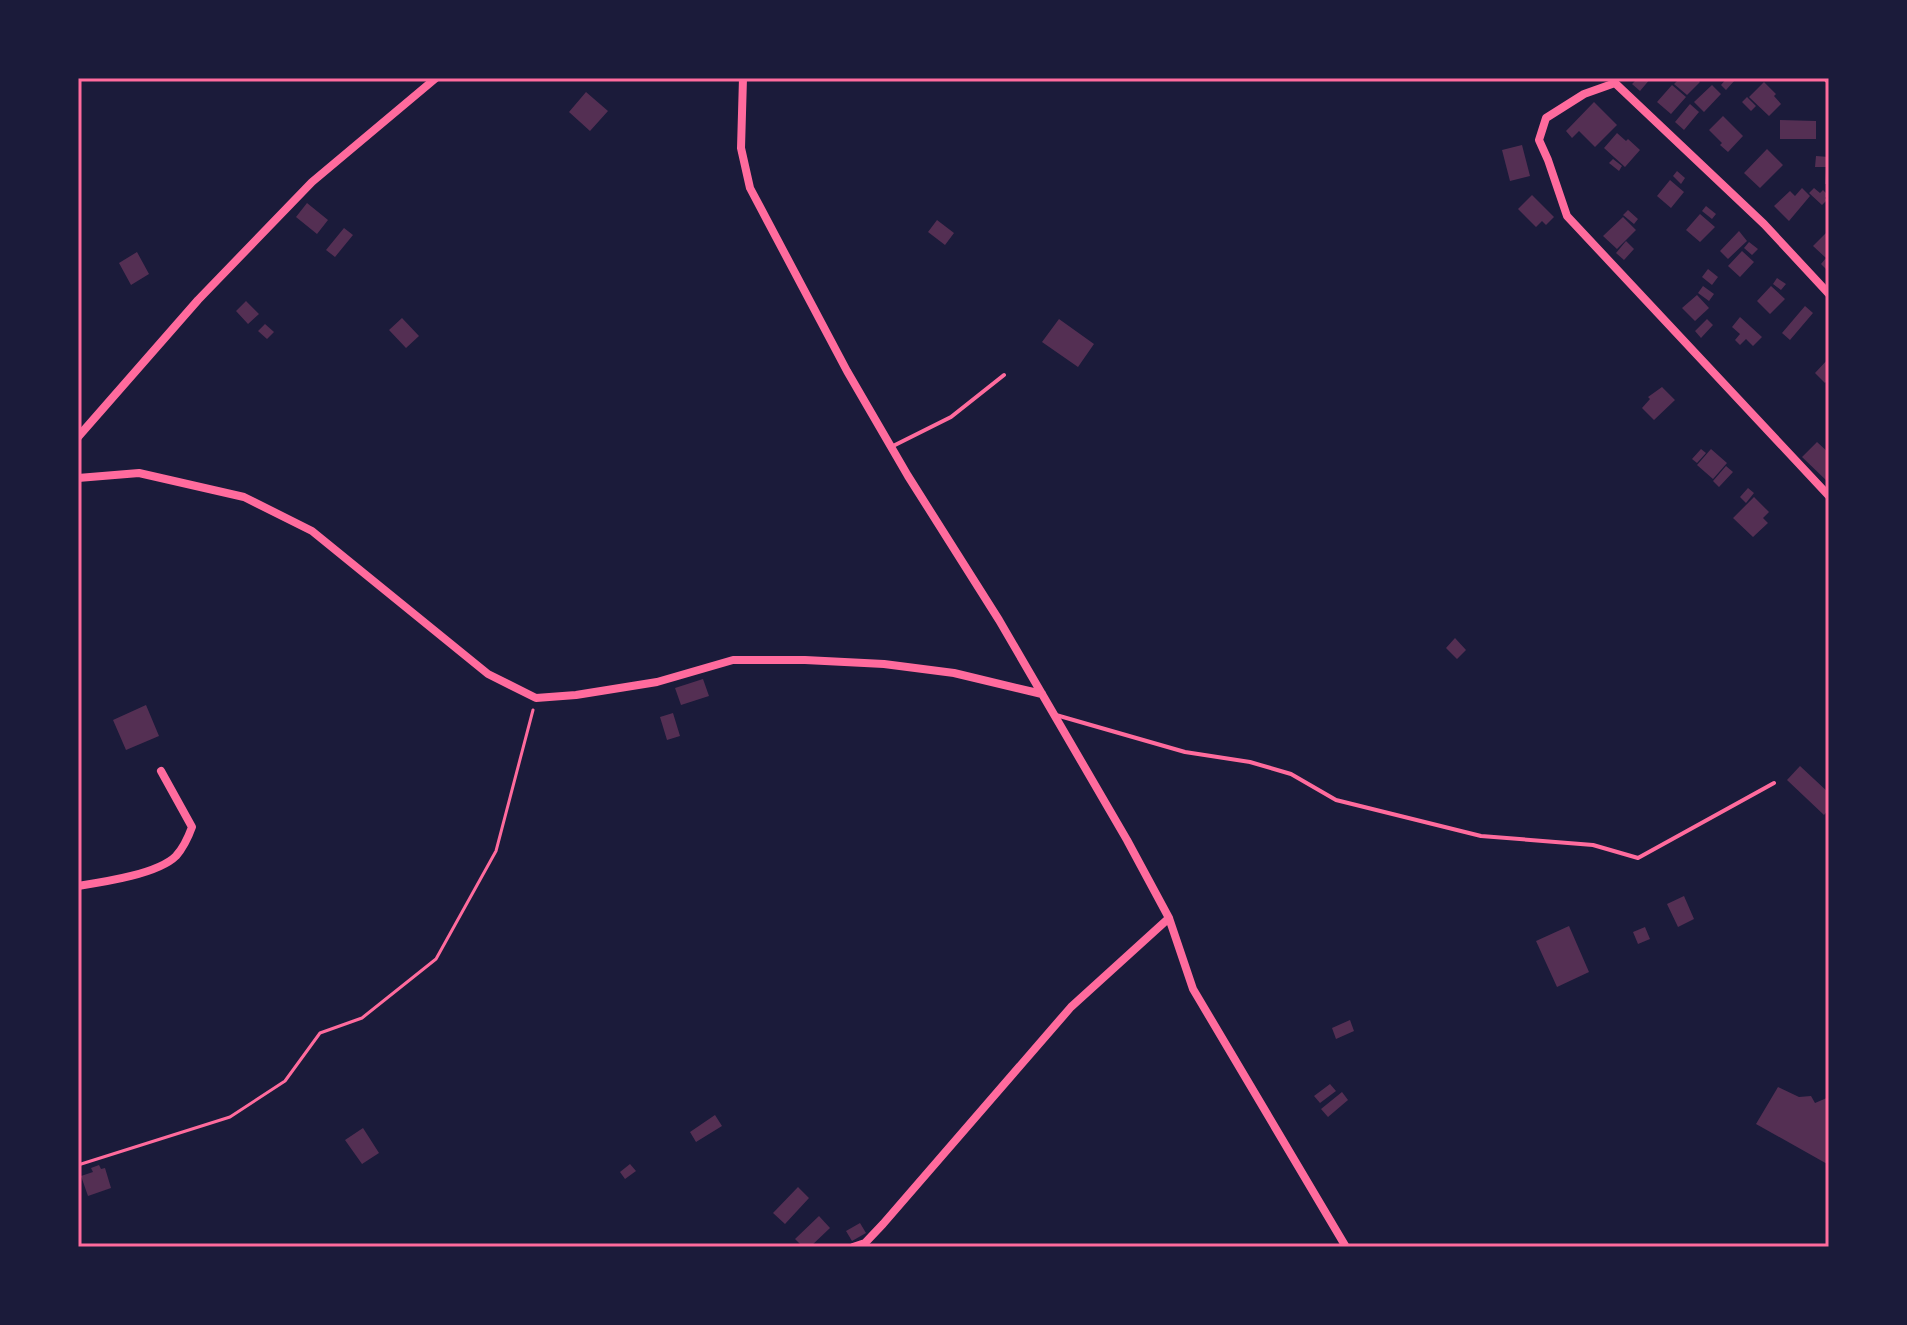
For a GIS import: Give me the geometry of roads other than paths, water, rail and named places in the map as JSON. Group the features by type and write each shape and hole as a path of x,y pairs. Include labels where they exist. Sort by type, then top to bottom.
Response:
{"street":[{"path":"78,437 198,300 312,182 436,78"},
{"path":"743,78 741,148 750,188 847,371 999,620 1127,840 1169,918 1193,989 1346,1247"},
{"path":"1829,294 1764,224 1615,83 1584,94 1546,118 1539,140 1567,216 1829,496"},
{"path":"78,478 139,473 244,497 312,531 488,674 536,698 657,682 733,660 884,664 954,673 1042,694"},
{"path":"78,886 112,881 158,867 175,857 187,841 192,827 161,771"},
{"path":"853,1247 865,1243 883,1224 1071,1007 1169,918"}],"lane":[{"path":"891,447 951,417 1004,375"},
{"path":"1054,714 1185,752 1250,762 1291,774 1336,800 1481,836 1593,845 1638,858 1774,783"}]}
